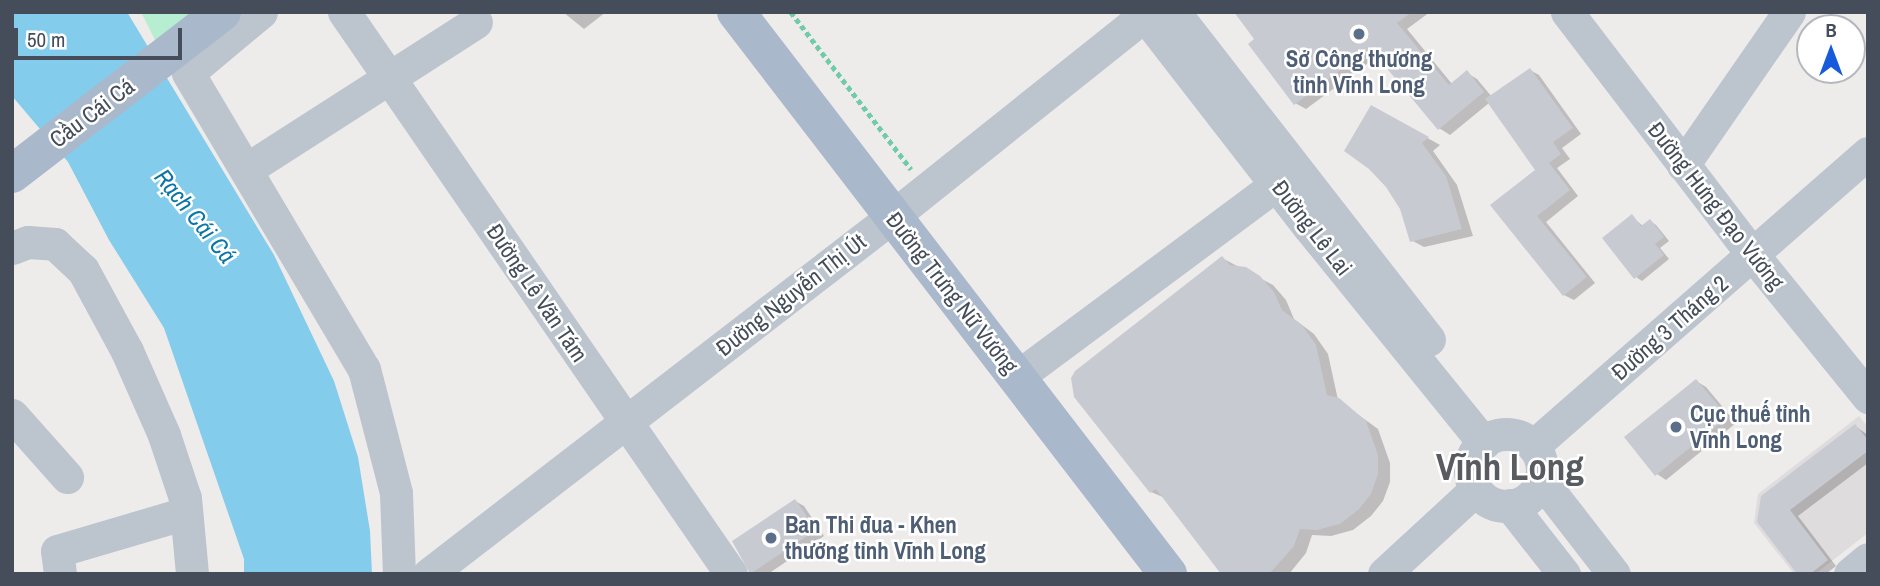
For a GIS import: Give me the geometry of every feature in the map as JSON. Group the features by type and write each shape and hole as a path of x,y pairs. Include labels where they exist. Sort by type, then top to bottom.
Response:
{"main road":[{"name":"Đường Trưng Nữ Vương","path":"736,12 1168,574"},
{"name":"Cầu Cái Cá","path":"12,174 214,20"}],"street":[{"path":"261,12 187,73 247,169 364,369 396,493 399,574"},
{"name":"Đường Lê Văn Tám","path":"344,12 731,574"},
{"name":"Đường Hưng Đạo Vương","path":"1567,12 1753,255 1868,397"},
{"path":"1683,165 1789,12"},
{"name":"Đường Nguyễn Thị Út","path":"439,571 1152,13"},
{"name":"Đường Lê Lai","path":"1152,13 1277,184 1507,441"},
{"name":"Đường Lê Lai","path":"1152,13 1507,441"},
{"path":"247,169 476,22"},
{"name":"Đường 3 Tháng 2","path":"1507,441 1753,255 1868,153"},
{"path":"1017,377 1277,184"},
{"path":"12,248 28,242 55,244 83,270 127,351 164,435 185,498 192,574"},
{"path":"17,431 67,477"},
{"path":"1541,480 1526,499 1510,505 1493,503 1476,489 1471,467 1474,456 1507,441 1540,456 1541,480 1614,574"},
{"path":"1384,574 1476,489"},
{"path":"1510,505 1564,574"},
{"path":"60,574 57,551 186,513"},
{"path":"1850,574 1868,559"}],"path":[{"path":"791,12 913,172 929,186"}],"shaded area":[{"path":"1859,416 1868,427 1868,533 1815,574 1794,574 1754,523 1758,494"}],"green space":[{"path":"141,12 197,12 157,44"}],"water":[{"name":"Rạch Cái Cá","path":"12,12 127,12 274,255 334,381 358,457 370,531 372,574 244,574 244,559 164,328 109,240 68,162 12,96"}],"building":[{"path":"1234,12 1412,12 1397,23 1449,85 1467,70 1484,92 1438,130 1370,48 1294,105 1248,44 1254,39"},
{"path":"1530,68 1573,128 1553,142 1561,154 1549,163 1570,190 1537,216 1587,277 1563,296 1490,205 1535,170 1485,99"},
{"path":"1371,105 1429,137 1422,143 1446,176 1462,229 1410,242 1400,209 1386,187 1369,169 1344,151"},
{"path":"1632,214 1641,226 1650,219 1664,237 1655,244 1664,255 1634,279 1602,238"},
{"path":"1222,256 1230,265 1246,267 1260,276 1274,292 1282,310 1302,325 1316,345 1327,395 1339,398 1366,421 1378,455 1378,474 1371,494 1359,509 1340,524 1317,530 1300,529 1294,546 1269,574 1221,574 1156,489 1150,493 1074,397 1071,378 1075,371"},
{"name":"Cục thuế tỉnh Vĩnh Long","path":"1696,379 1728,417 1655,476 1624,437"},
{"path":"1855,424 1868,440 1868,451 1790,510 1828,560 1810,574 1797,574 1757,522 1761,496"},
{"name":"Ban Thi đua - Khen thưởng tỉnh Vĩnh Long","path":"795,499 816,530 750,574 732,541"}],"place":[{"name":"Sở Công thương tỉnh Vĩnh Long","path":"1359,34"},
{"name":"Cục thuế tỉnh Vĩnh Long","path":"1676,427"},
{"name":"Ban Thi đua - Khen thưởng tỉnh Vĩnh Long","path":"771,538"}],"district":[{"name":"Vĩnh Long","path":"1510,467"}]}
